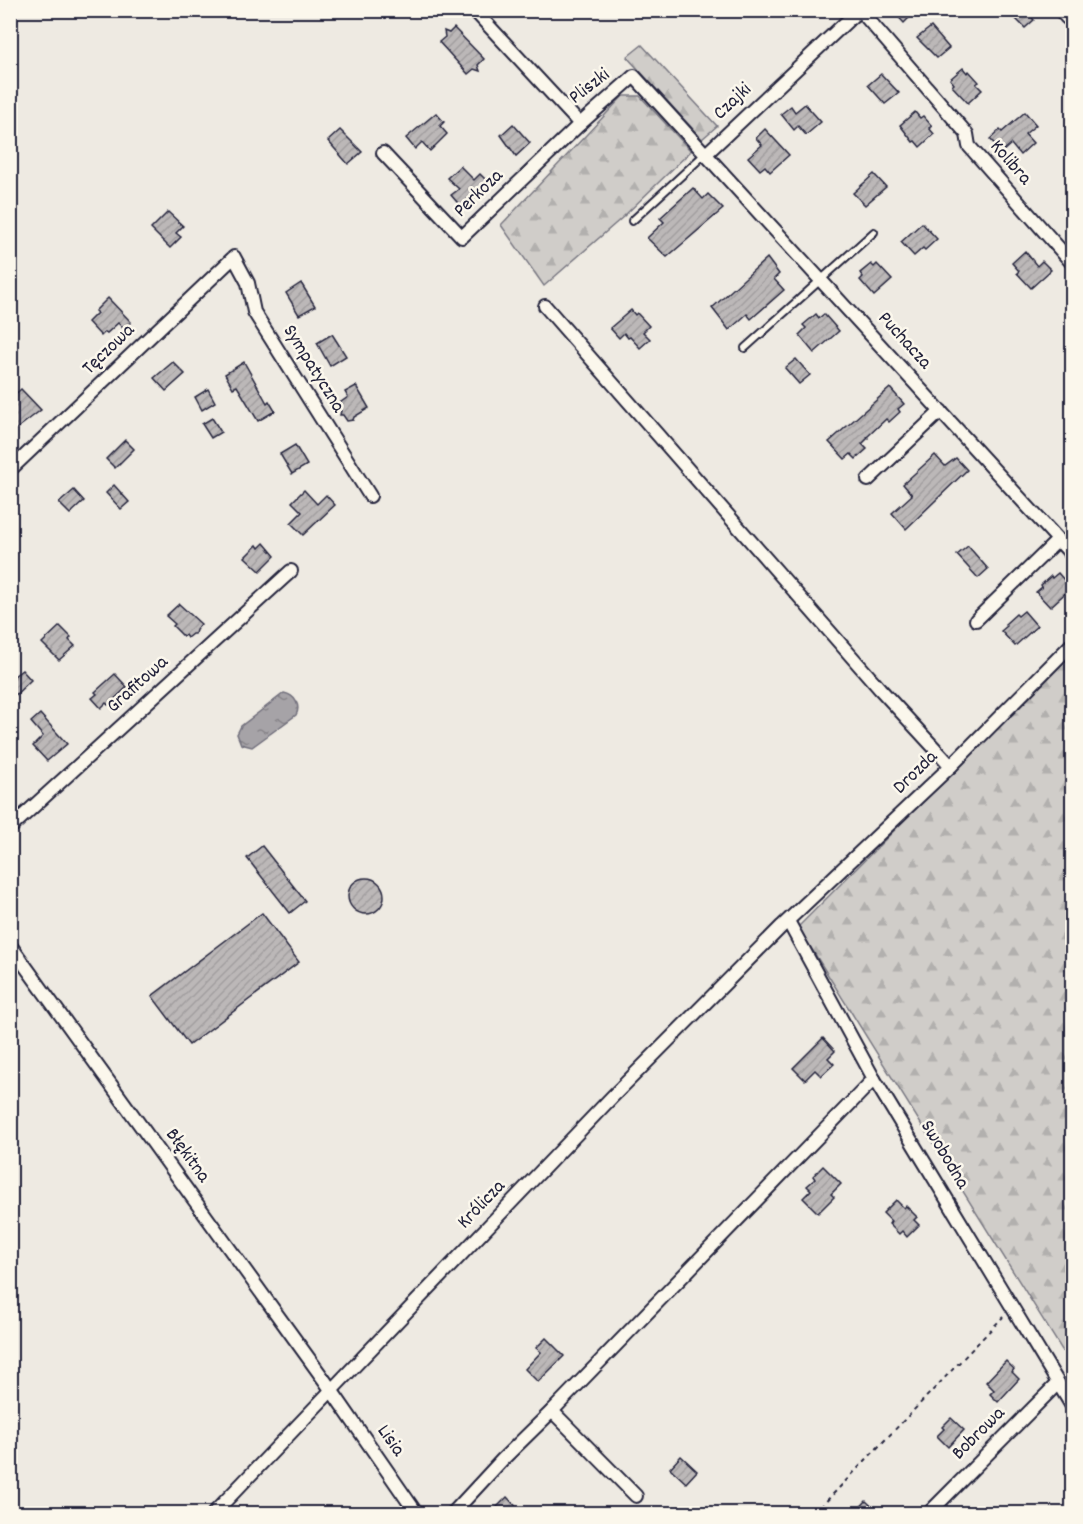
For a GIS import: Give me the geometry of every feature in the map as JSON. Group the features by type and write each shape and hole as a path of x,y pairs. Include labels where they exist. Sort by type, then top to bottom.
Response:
{"street":[{"name":"Pliszki","path":"474,10 580,124 634,76 707,153"},
{"name":"Kolibra","path":"860,10 967,134 969,146 1072,264"},
{"name":"Czajki","path":"707,153 860,10"},
{"name":"Perkoza","path":"383,153 462,237 580,124"},
{"name":"Puchacza","path":"707,153 1072,555"},
{"name":"Tęczowa","path":"10,471 234,257"},
{"name":"Sympatyczna","path":"234,257 248,283 254,312 370,496"},
{"path":"545,306 880,689 951,766"},
{"path":"868,480 941,411"},
{"path":"976,621 1059,540"},
{"name":"Grafitowa","path":"10,828 291,572"},
{"name":"Drozda","path":"785,923 951,766 1072,644"},
{"name":"Swobodna","path":"785,923 874,1079 1072,1406"},
{"name":"Królicza","path":"217,1512 612,1097 785,923"},
{"name":"Błękitna","path":"10,945 331,1390"},
{"path":"452,1514 874,1079"},
{"name":"Bobrowa","path":"928,1514 1058,1383"},
{"name":"Lisia","path":"331,1390 417,1514"},
{"path":"552,1412 636,1496"}],"lane":[{"name":"Czajki","path":"632,220 707,153"},
{"path":"745,348 874,232"}],"path":[{"path":"814,1514 1013,1306"}],"green space":[{"path":"642,45 717,126 702,139 627,57"},
{"path":"623,96 640,96 691,151 623,217 544,286 501,225"},
{"path":"1072,652 1072,1366 798,927"}],"water":[{"path":"284,693 296,701 298,708 296,715 252,747 241,744 237,734 241,726"}],"building":[{"path":"892,10 917,10 904,23"},
{"path":"1017,10 1025,10 1034,20 1025,28 1012,15"},
{"path":"931,27 949,48 937,58 917,38"},
{"path":"454,28 484,59 478,65 480,71 474,69 468,74 439,42 445,37 444,31 449,33"},
{"path":"963,68 979,82 976,84 982,90 968,103 952,86 954,84 950,79"},
{"path":"881,74 899,93 885,104 868,85"},
{"path":"805,104 821,122 806,135 798,126 794,130 781,114 791,106 795,112"},
{"path":"915,112 920,118 923,116 932,126 929,128 934,134 920,147 915,141 913,142 900,125"},
{"path":"1025,112 1036,125 1025,134 1033,143 1020,155 1011,144 1002,152 990,139"},
{"path":"436,113 444,122 440,126 447,134 430,151 422,142 415,149 406,138"},
{"path":"513,124 530,143 516,156 501,135"},
{"path":"765,129 789,155 770,172 765,166 760,170 748,157 762,145 756,138"},
{"path":"340,130 362,152 348,164 328,141"},
{"path":"460,166 474,180 480,174 490,184 462,208 451,195 459,189 447,178"},
{"path":"874,174 886,187 865,205 853,193"},
{"path":"693,188 703,199 708,194 723,209 667,257 647,238 664,222 660,218"},
{"path":"168,212 183,226 176,233 181,237 170,248 151,229"},
{"path":"922,223 937,239 914,256 901,242"},
{"path":"1025,251 1037,266 1042,261 1051,270 1031,288 1017,273 1019,271 1012,263"},
{"path":"767,258 779,274 774,279 784,290 751,319 747,314 729,330 712,308"},
{"path":"871,264 874,267 877,264 892,280 874,296 860,280 863,277 860,273"},
{"path":"301,283 315,306 299,315 286,293"},
{"path":"108,298 131,322 124,329 118,323 101,336 88,322"},
{"path":"631,310 649,326 643,332 650,339 640,348 624,333 619,338 610,328"},
{"path":"816,314 819,318 824,314 839,331 814,353 799,335 806,328 803,325"},
{"path":"332,334 346,356 330,366 317,343"},
{"path":"796,359 810,375 799,384 785,368"},
{"path":"173,362 185,374 166,391 154,378"},
{"path":"244,362 267,403 269,401 275,411 258,421 237,386 233,388 225,374"},
{"path":"356,386 369,408 353,420 347,421 343,415 340,415 341,411 337,405 348,397 345,392"},
{"path":"890,388 904,404 898,409 900,412 889,422 886,419 867,437 862,444 867,449 856,459 851,454 845,459 829,442"},
{"path":"21,389 41,410 15,430 10,424 10,409 15,405 10,399"},
{"path":"208,389 215,402 202,410 195,397"},
{"path":"212,418 221,432 211,438 202,424"},
{"path":"125,440 134,449 115,468 106,459"},
{"path":"295,445 307,465 292,474 280,454"},
{"path":"935,455 945,466 956,458 967,470 906,529 892,513 912,495 903,484"},
{"path":"114,485 129,502 121,509 106,493"},
{"path":"74,490 84,501 70,514 59,503"},
{"path":"304,490 317,504 326,495 335,505 303,535 291,523 302,512 292,502"},
{"path":"264,543 275,556 260,571 245,557 257,545 259,548"},
{"path":"968,546 988,569 978,578 957,555"},
{"path":"1058,573 1071,588 1050,607 1036,592 1051,576 1052,578"},
{"path":"179,604 201,624 195,634 187,638 173,626 175,624 166,616"},
{"path":"1024,611 1037,626 1015,646 1001,631 1016,614 1018,616"},
{"path":"60,626 71,637 69,640 75,646 59,660 42,643"},
{"path":"22,670 31,680 10,700 10,679"},
{"path":"115,674 127,687 108,705 106,703 101,708 92,698 97,694 95,692"},
{"path":"40,714 67,744 47,761 33,746 43,736 31,722"},
{"path":"262,846 305,901 290,913 247,858"},
{"path":"366,878 379,883 384,896 379,909 366,914 353,909 348,896 353,883"},
{"path":"262,913 299,962 189,1045 152,996"},
{"path":"823,1038 835,1051 828,1058 834,1064 821,1076 815,1070 805,1080 793,1068"},
{"path":"823,1166 841,1184 831,1194 834,1197 818,1213 803,1198 811,1190 807,1186 815,1179 813,1176"},
{"path":"896,1200 917,1217 914,1220 919,1225 907,1237 902,1231 899,1234 889,1224 891,1221 883,1213"},
{"path":"546,1338 564,1356 538,1382 525,1369 541,1352 536,1348"},
{"path":"1006,1361 1014,1369 1012,1372 1019,1379 998,1402 990,1394 994,1390 986,1382"},
{"path":"951,1418 964,1430 948,1447 937,1436"},
{"path":"681,1456 697,1471 686,1483 670,1468"},
{"path":"507,1497 523,1514 490,1514"},
{"path":"866,1501 880,1514 854,1514"}]}
